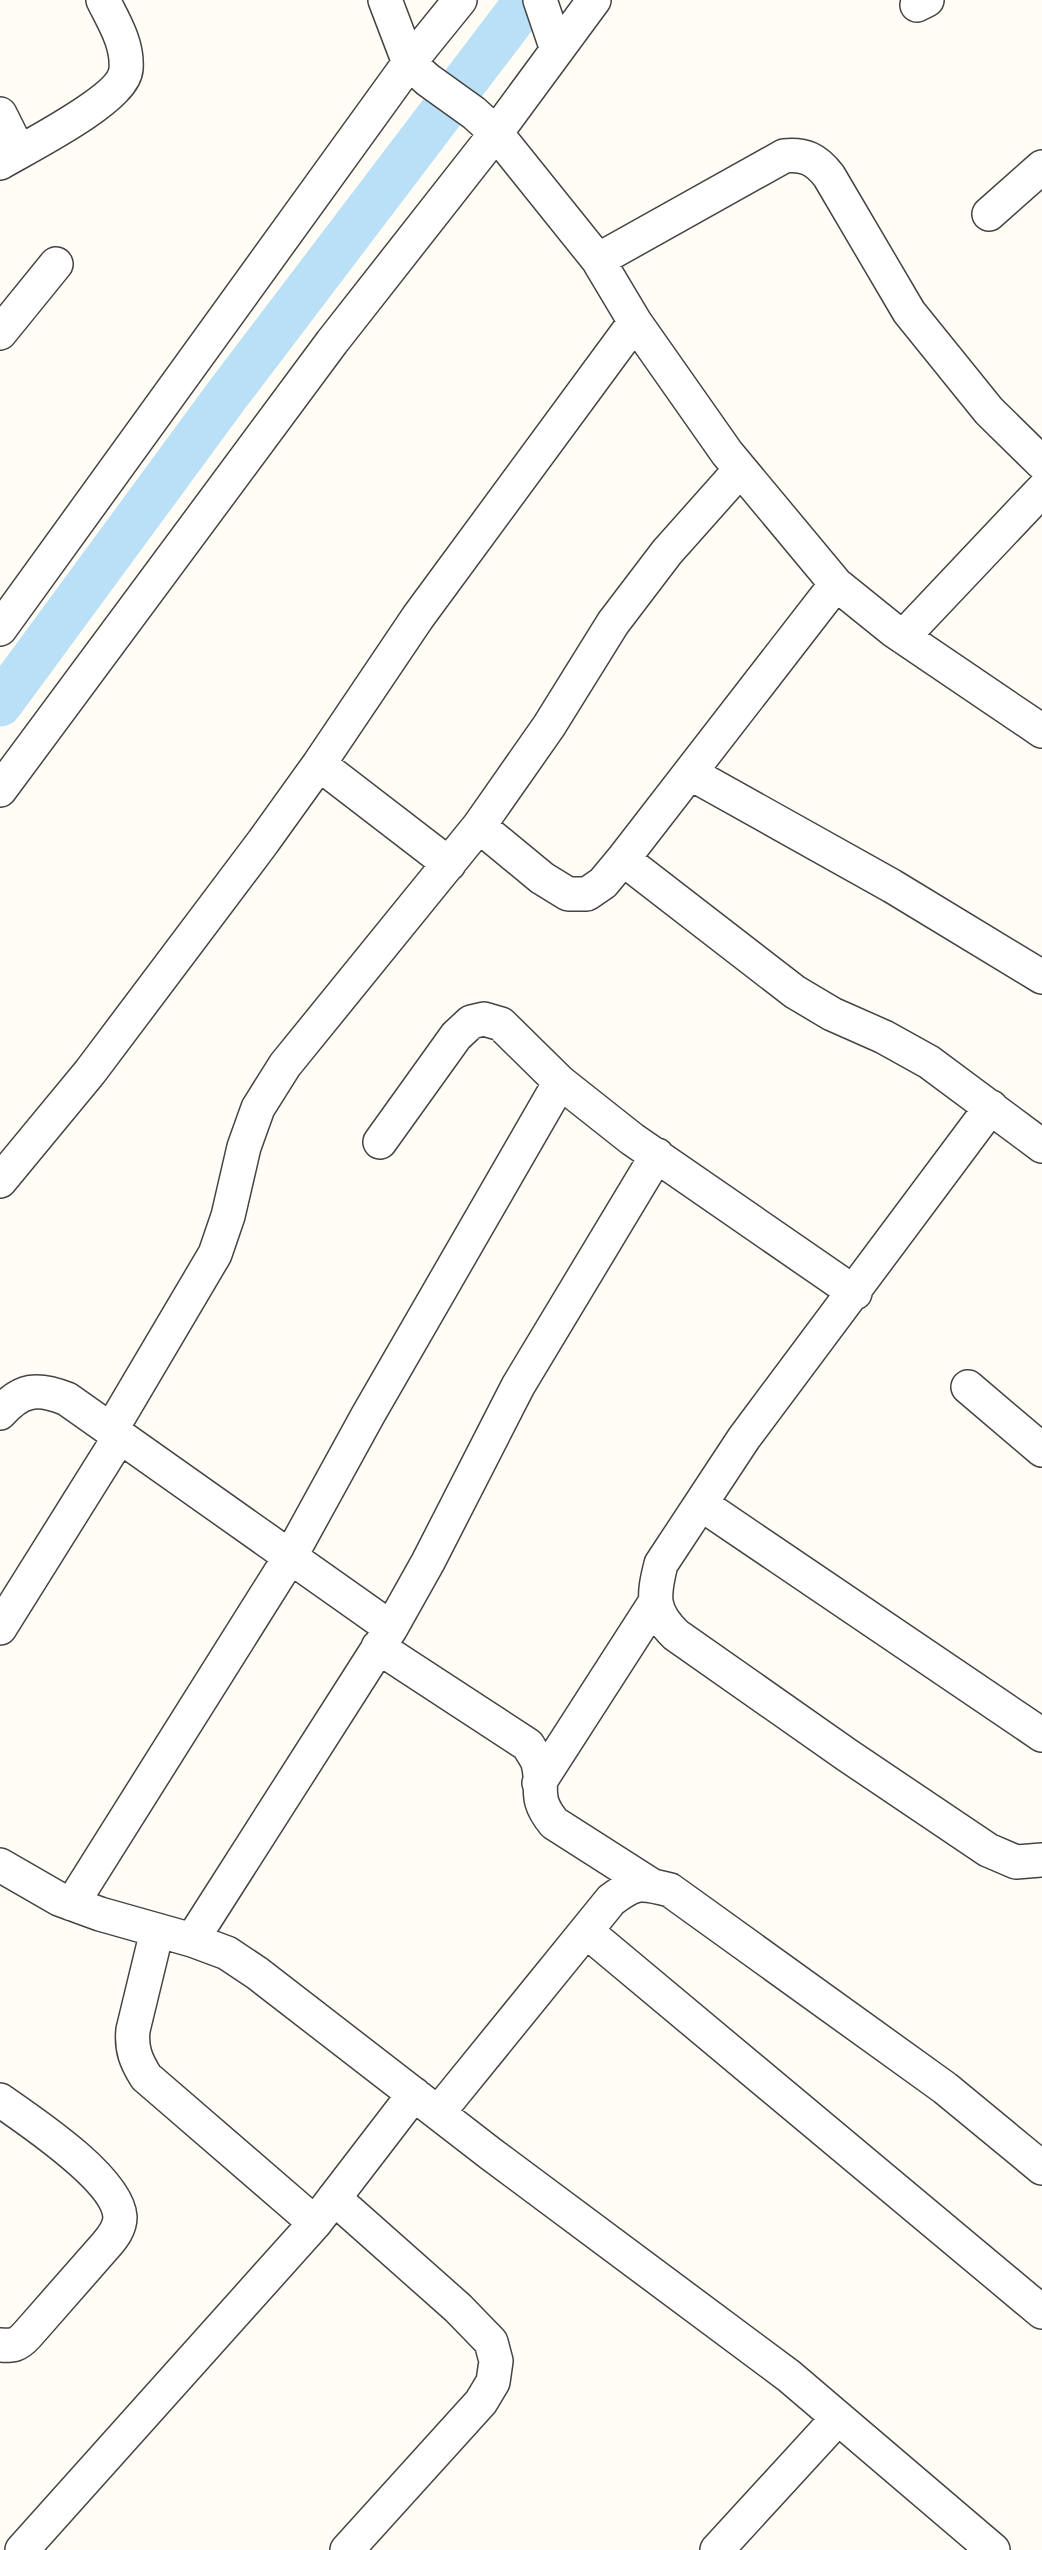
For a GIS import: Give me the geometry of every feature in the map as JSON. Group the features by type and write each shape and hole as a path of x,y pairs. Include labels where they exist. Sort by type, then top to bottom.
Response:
{"street":[{"path":"0,114 9,157 99,104 118,87 126,72 126,57 121,36 104,0"},
{"path":"385,0 419,72 485,123 598,260 635,322 740,470 836,584 903,637 1038,722"},
{"path":"0,628 419,72 460,0"},
{"path":"540,0 557,50"},
{"path":"0,790 332,342 485,123 557,50 594,0"},
{"path":"598,260 784,156 800,155 820,164 909,312 989,411 1042,463"},
{"path":"989,214 1042,167"},
{"path":"0,333 56,264"},
{"path":"0,1181 90,1072 319,764 417,617 635,322"},
{"path":"0,1628 115,1433 214,1254 228,1216 244,1147 258,1108 285,1065 479,826 549,726 613,622 667,552 740,470"},
{"path":"903,637 1042,490"},
{"path":"479,826 542,878 568,894 587,894 603,883 623,859 836,584"},
{"path":"319,764 449,864"},
{"path":"690,773 892,886 1042,977"},
{"path":"623,859 795,992 832,1014 884,1037 929,1062 1042,1146"},
{"path":"380,1142 456,1036 471,1022 483,1019 501,1024 560,1082 632,1138 855,1293"},
{"path":"72,1904 290,1557 374,1405 560,1082"},
{"path":"991,1107 855,1293 744,1438 661,1564 655,1587 662,1622 676,1635 988,1850 1016,1862 1042,1860"},
{"path":"192,1940 384,1637 428,1562 518,1386 657,1155"},
{"path":"968,1387 1042,1450"},
{"path":"0,1413 11,1401 29,1392 46,1391 67,1399 290,1557 384,1637 528,1745 538,1762 543,1810 554,1822 651,1885"},
{"path":"701,1504 1042,1735"},
{"path":"539,1783 656,1601"},
{"path":"0,1865 72,1904 192,1940 227,1953 257,1973 789,2376 983,2547"},
{"path":"22,2550 325,2211 586,1931 611,1900 630,1886 651,1885 670,1890 935,2081 1042,2168"},
{"path":"157,1930 132,2042 135,2058 146,2077 458,2308 490,2342 496,2361 493,2382 481,2402 347,2550"},
{"path":"586,1931 1042,2312"},
{"path":"0,2100 36,2125 104,2182 116,2199 120,2217 117,2231 106,2245 27,2335 12,2346 0,2345"},
{"path":"717,2550 838,2418"}],"waterway":[{"path":"0,704 227,395 527,0"}]}
